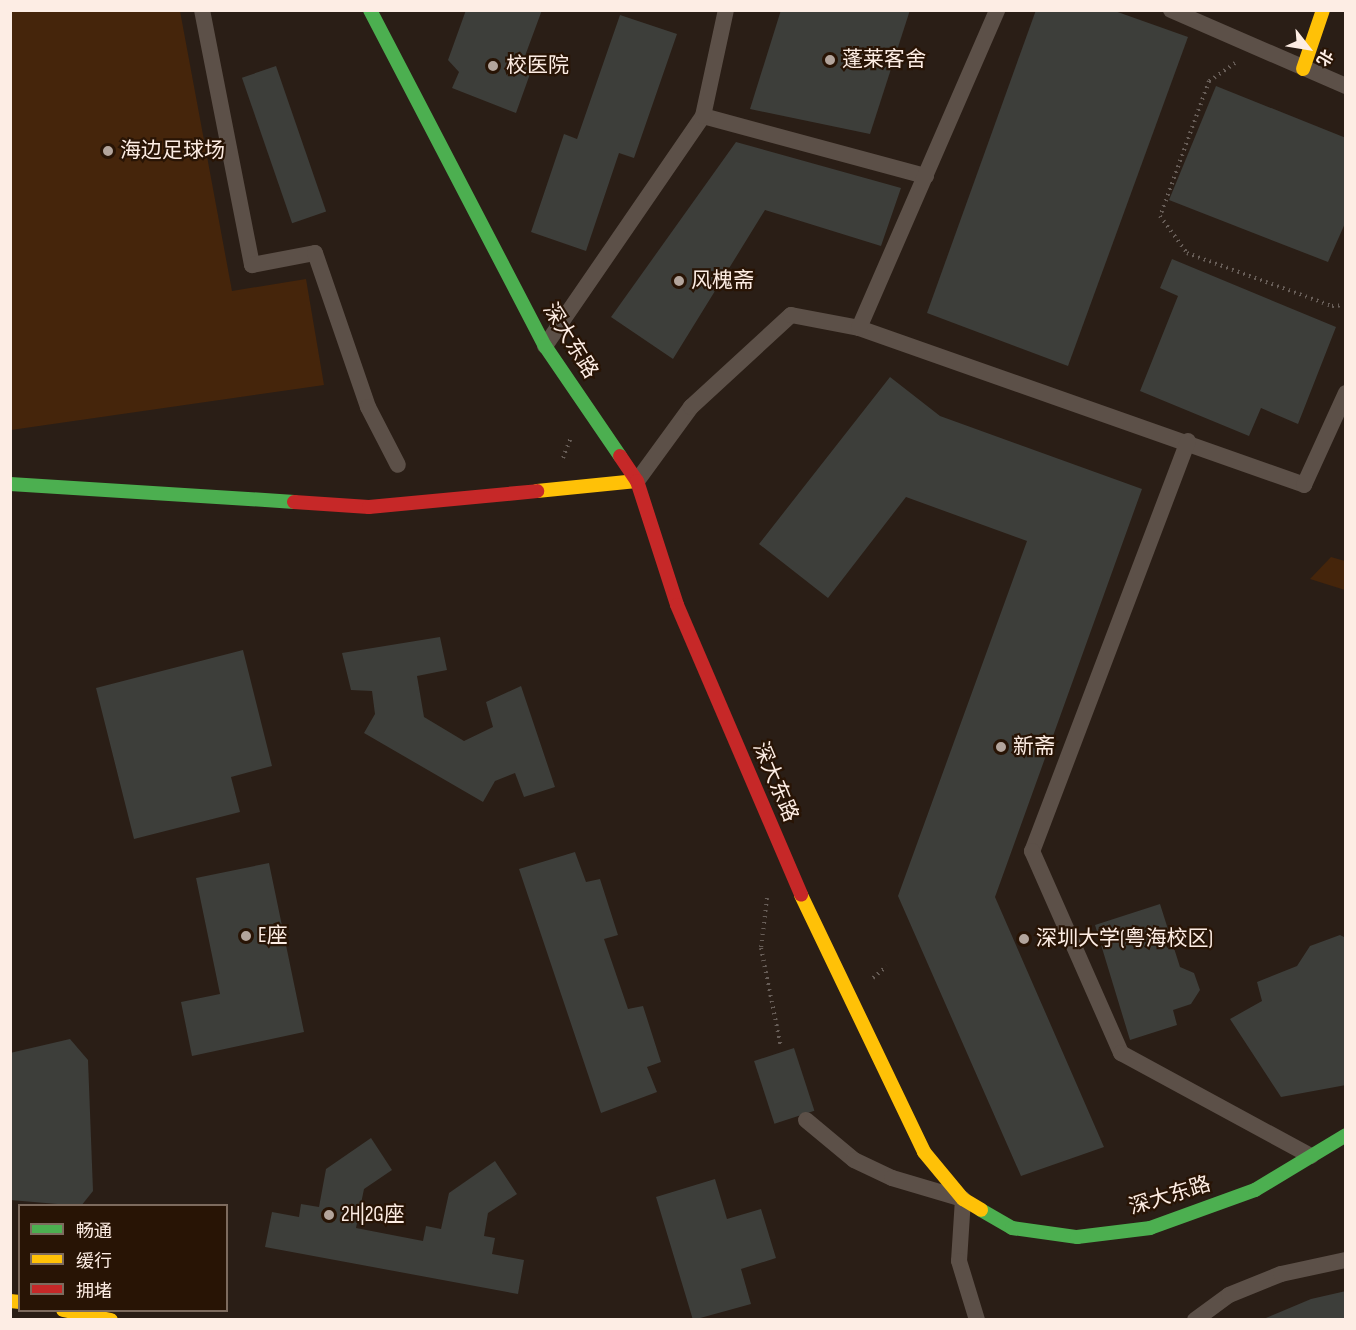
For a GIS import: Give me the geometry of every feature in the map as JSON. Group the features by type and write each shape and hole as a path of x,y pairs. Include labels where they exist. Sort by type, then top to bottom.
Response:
{"street":[{"name":"深大东路","path":"370,10 545,346 637,481 677,605 808,913 924,1152 963,1199 1012,1228 1077,1237 1150,1228 1256,1190 1346,1135"},
{"path":"1303,69 1323,10"},
{"path":"10,484 330,507 420,505 584,489 637,481"},
{"path":"68,1312 111,1320"}],"lane":[{"path":"202,10 252,265 315,254 368,407 398,465"},
{"path":"545,346 703,116 726,10"},
{"path":"859,328 997,10"},
{"path":"1171,10 1346,86"},
{"path":"703,116 926,176"},
{"path":"637,481 691,406 791,315 859,328 1188,441 1304,485 1346,393"},
{"path":"1188,441 1032,851 1121,1053 1311,1156"},
{"path":"806,1120 854,1160 892,1178 963,1199 959,1261 977,1320"},
{"path":"1195,1320 1229,1295 1281,1274 1346,1260"}],"path":[{"path":"1257,49 1209,81 1160,216 1187,253 1332,306 1346,305"},
{"path":"768,886 761,948 781,1047"}],"shaded area":[{"name":"海边足球场","path":"10,11 180,11 232,291 306,279 324,385 11,430"},
{"path":"1331,557 1345,561 1345,590 1310,579"}],"building":[{"name":"校医院","path":"466,10 542,10 525,56 535,60 516,113 452,88 459,72 448,60"},
{"name":"蓬莱客舍","path":"781,10 910,10 870,134 750,109"},
{"path":"1036,10 1112,10 1188,37 1068,366 927,313"},
{"path":"620,15 677,34 634,158 619,153 586,251 531,232 564,134 577,139"},
{"path":"276,66 326,212 292,223 242,78"},
{"path":"1216,86 1346,138 1346,221 1328,262 1169,200"},
{"name":"风槐斋","path":"736,142 901,188 881,246 765,210 673,359 611,317"},
{"path":"1172,259 1336,327 1298,424 1261,408 1249,436 1140,391 1178,296 1160,288"},
{"name":"新斋","path":"890,377 940,416 1142,489 995,897 1104,1147 1021,1176 898,896 1027,541 906,497 828,598 759,544"},
{"path":"440,637 447,670 417,676 424,717 464,741 493,727 486,702 521,686 555,787 524,797 515,773 495,781 483,802 364,733 375,714 372,691 351,690 342,653"},
{"path":"243,650 272,766 231,777 240,812 134,839 96,688"},
{"path":"575,852 586,882 600,879 618,935 604,939 628,1009 643,1006 661,1062 647,1067 657,1092 601,1113 519,869"},
{"name":"E座","path":"269,863 304,1032 192,1056 181,1002 220,994 196,878"},
{"path":"1160,904 1180,967 1194,973 1200,990 1191,1004 1173,1010 1177,1025 1130,1040 1095,925"},
{"path":"1340,935 1346,938 1346,1085 1281,1097 1230,1019 1262,1001 1257,982 1297,966 1310,946"},
{"path":"70,1039 88,1060 93,1191 83,1204 10,1200 10,1053"},
{"path":"794,1048 814,1111 774,1124 754,1061"},
{"name":"2H|2G座","path":"371,1138 392,1170 364,1189 356,1228 423,1241 426,1226 441,1229 449,1193 495,1161 517,1194 488,1213 484,1236 495,1238 492,1254 524,1260 518,1294 265,1247 272,1212 299,1217 301,1204 319,1207 326,1169"},
{"path":"715,1179 727,1219 761,1209 776,1258 741,1269 751,1304 693,1320 656,1197"},
{"path":"1346,1291 1346,1320 1261,1320 1311,1299"}],"traffic: fast":[{"path":"370,10 545,346 620,456"},
{"path":"10,484 294,502"},
{"path":"981,1210 1012,1228 1077,1237 1150,1228 1255,1190 1346,1135"}],"traffic: slow":[{"path":"1303,69 1323,10"},
{"path":"537,491 637,481"},
{"path":"801,895 924,1152 963,1199 981,1210"},
{"path":"10,1301 18,1302"},
{"path":"73,1312 111,1320"}],"traffic: jam":[{"path":"620,456 637,481 677,605 801,895"},
{"path":"294,502 369,507 537,491"}],"place":[{"name":"蓬莱客舍","path":"830,60"},
{"name":"校医院","path":"493,66"},
{"name":"海边足球场","path":"108,151"},
{"name":"风槐斋","path":"679,281"},
{"name":"新斋","path":"1001,747"},
{"name":"E座","path":"246,936"},
{"name":"深圳大学(粤海校区)","path":"1024,939"},
{"name":"2H|2G座","path":"329,1215"}]}
